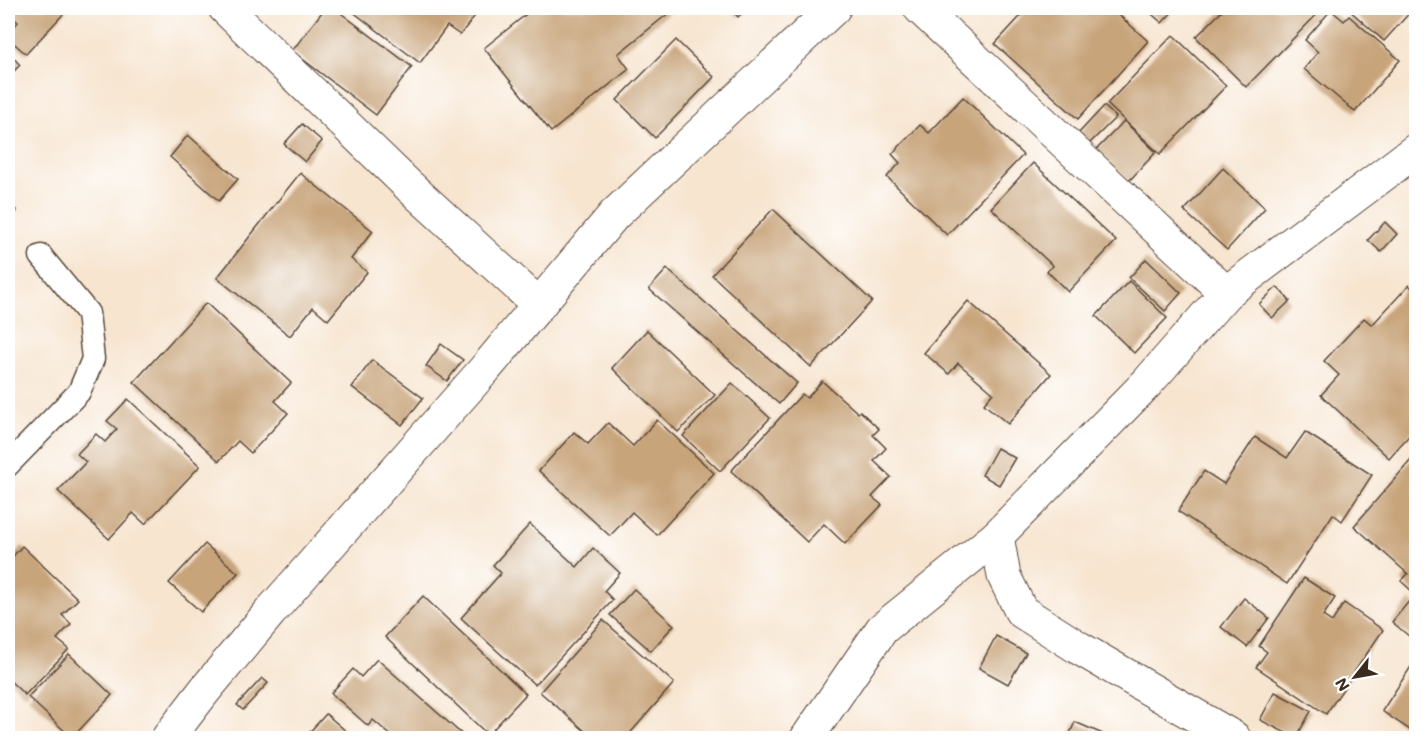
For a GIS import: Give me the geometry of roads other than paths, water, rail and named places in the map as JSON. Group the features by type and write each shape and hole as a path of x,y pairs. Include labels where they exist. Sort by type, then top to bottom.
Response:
{"street":[{"path":"225,8 409,186 539,305"},
{"path":"168,738 271,611 485,369 614,215 834,8"},
{"path":"920,8 1226,293"},
{"path":"807,738 882,629 997,536 1147,383 1226,293 1416,150"},
{"path":"997,536 1004,576 1022,611 1079,648 1234,738"}],"lane":[{"path":"8,465 79,392 93,359 88,313 41,256"}]}
